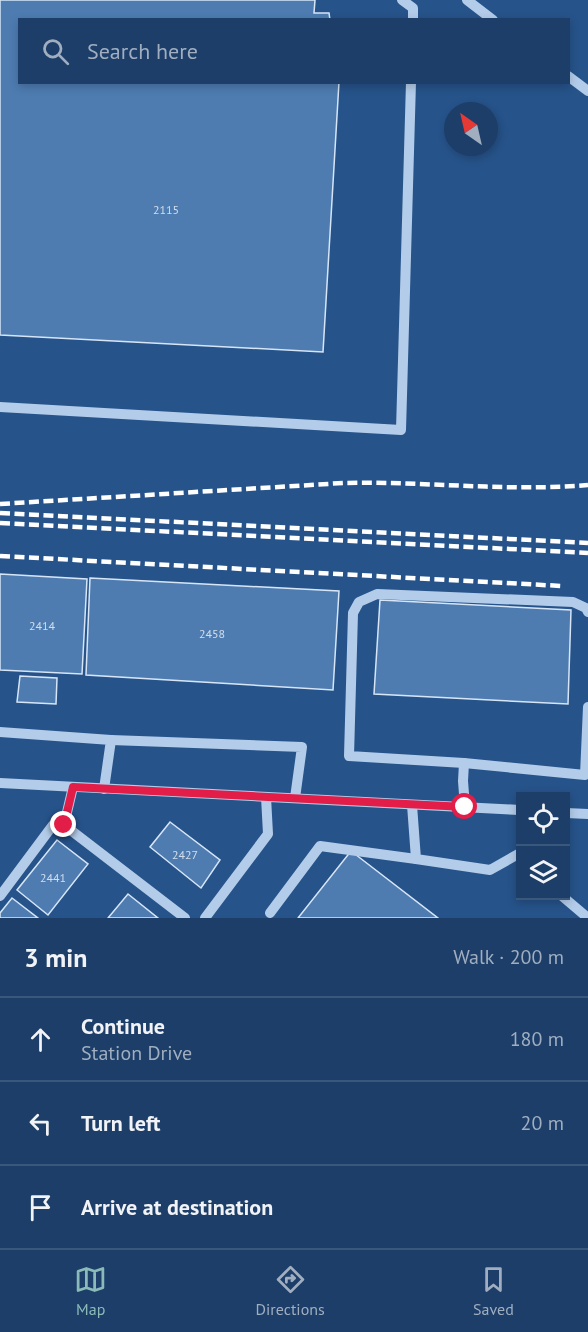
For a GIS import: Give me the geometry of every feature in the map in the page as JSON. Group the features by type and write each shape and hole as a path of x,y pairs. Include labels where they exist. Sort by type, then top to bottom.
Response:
{"street":[{"path":"402,0 413,8 412,18"},
{"path":"467,0 490,18"},
{"path":"570,78 588,91"},
{"path":"0,407 401,430 411,84"},
{"path":"588,612 586,608 573,602 376,594 359,602 353,613 349,756 464,763 585,775 588,706"},
{"path":"0,732 111,740 302,747 296,798"},
{"path":"104,789 111,740"},
{"path":"464,763 465,807"},
{"path":"0,783 516,810"},
{"path":"64,825 73,787"},
{"path":"205,918 268,834 266,797"},
{"path":"412,805 416,859"},
{"path":"570,813 588,814"},
{"path":"0,896 53,825 64,825 185,918"},
{"path":"270,913 321,846 490,870 516,855"},
{"path":"567,900 588,918"}],"building":[{"path":"0,0 315,0 314,13 329,13 330,18 18,18 18,84 339,84 323,352 0,335"},
{"path":"0,574 87,579 82,674 0,670"},
{"path":"90,578 339,591 333,690 86,675"},
{"path":"380,600 571,610 568,704 374,694"},
{"path":"20,676 57,678 56,704 17,702"},
{"path":"170,822 220,860 201,888 150,847"},
{"path":"57,840 88,864 48,915 17,890"},
{"path":"351,851 438,918 298,918"},
{"path":"128,894 158,918 108,918"},
{"path":"12,898 38,918 0,918 0,913"}],"railway":[{"path":"0,504 343,483 496,487 588,485"},
{"path":"0,513 588,543"},
{"path":"0,523 588,553"},
{"path":"0,556 562,586"}],"route":[{"path":"64,825 73,787 465,807"}]}
